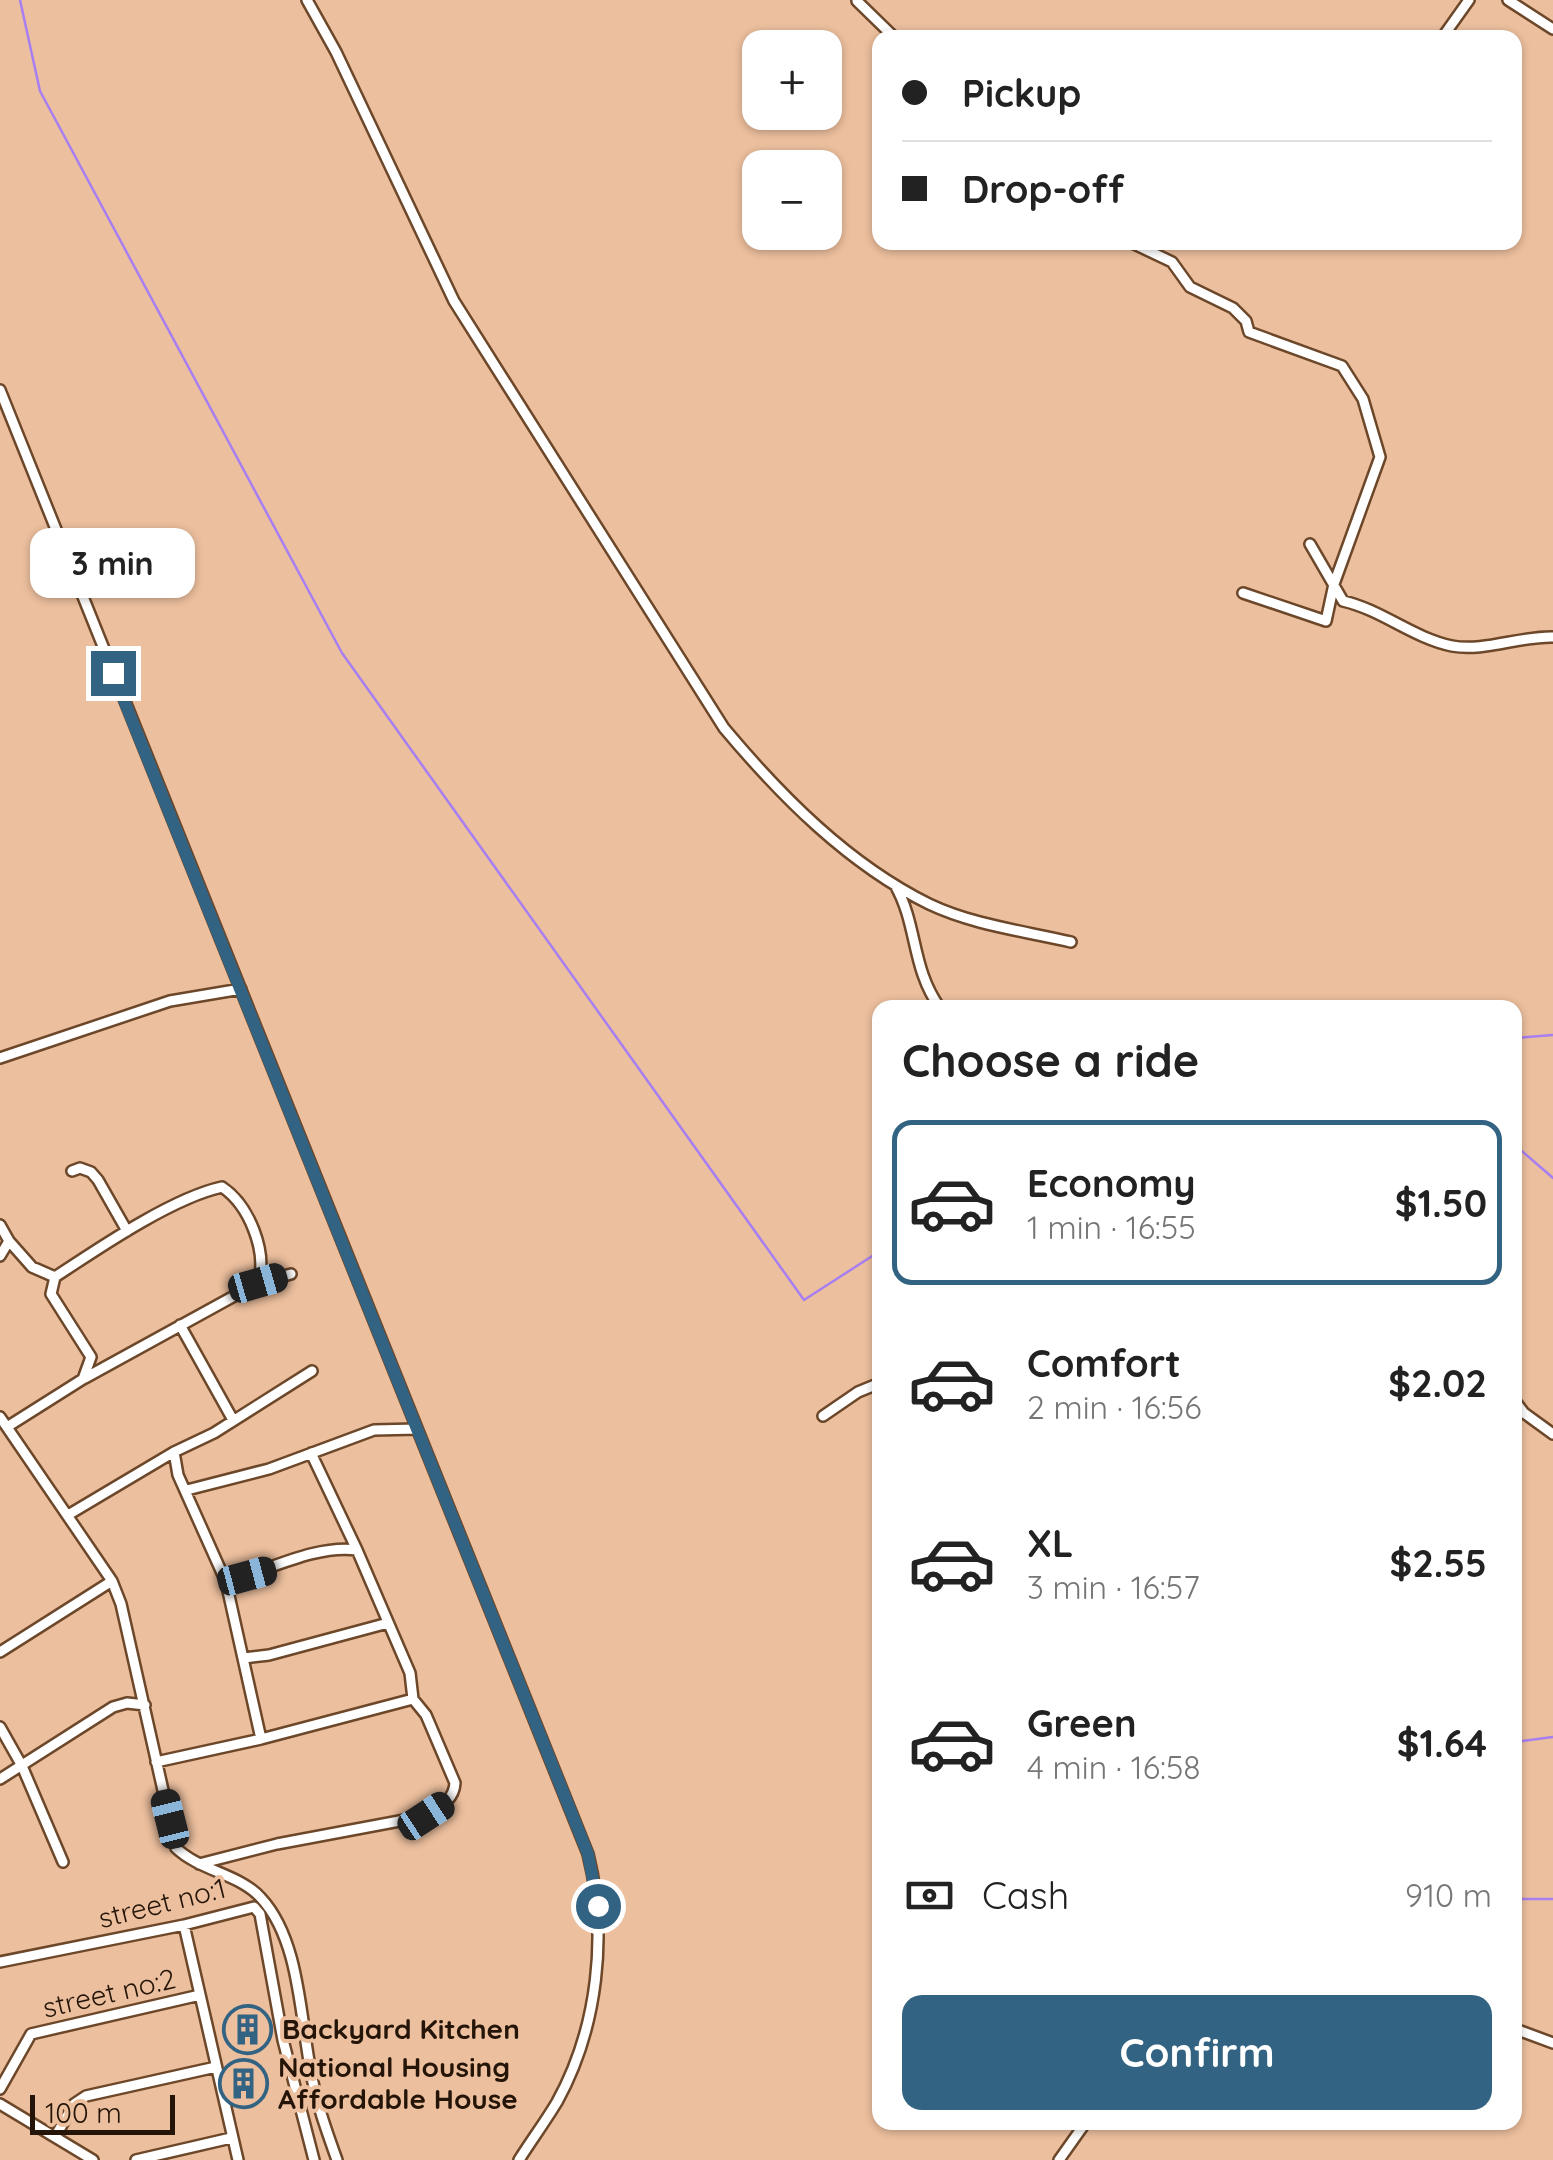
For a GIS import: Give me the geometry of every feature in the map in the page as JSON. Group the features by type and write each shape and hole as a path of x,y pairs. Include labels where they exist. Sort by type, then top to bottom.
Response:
{"street":[{"path":"307,0 336,52 454,301 724,728 759,770 862,863 929,904 968,919 1071,942"},
{"path":"1448,30 1469,0"},
{"path":"1508,0 1553,29"},
{"path":"857,1 887,30"},
{"path":"1147,250 1172,262 1190,287 1233,308 1246,322 1249,332 1342,366 1363,399 1380,457 1334,584 1326,622 1244,593"},
{"path":"0,390 588,1854 601,1927 586,2025 557,2101 519,2160"},
{"path":"1310,544 1344,601 1366,606 1415,633 1457,647 1553,637"},
{"path":"894,882 908,913 918,968 934,1000"},
{"path":"0,1058 170,1001 241,989"},
{"path":"72,1171 80,1168 91,1172 127,1231"},
{"path":"51,1294 56,1277 127,1231 193,1196 222,1187 236,1200 262,1250 258,1283"},
{"path":"0,1225 91,1357 83,1379"},
{"path":"2,1255 9,1242"},
{"path":"2,1255 20,1254"},
{"path":"32,1267 56,1277"},
{"path":"7,1427 180,1325 258,1283 291,1274"},
{"path":"180,1325 233,1420"},
{"path":"68,1515 312,1371"},
{"path":"823,1416 872,1386"},
{"path":"1522,1410 1553,1434"},
{"path":"0,1416 112,1581 121,1604 176,1848 258,1894 271,1909 294,1964 312,2078 338,2160"},
{"path":"186,1490 269,1469 374,1430 417,1428"},
{"path":"174,1452 178,1475 226,1582 261,1739"},
{"path":"199,1864 278,1844 426,1816 445,1804 454,1792 454,1783 426,1716 413,1699 410,1673 311,1454"},
{"path":"152,1466 178,1475"},
{"path":"226,1582 326,1548 357,1550"},
{"path":"1,1649 112,1581"},
{"path":"244,1658 388,1624"},
{"path":"156,1762 413,1699"},
{"path":"0,1779 113,1707 127,1703 145,1705"},
{"path":"0,1727 22,1766 63,1862"},
{"name":"street no:1","path":"5,1961 184,1924 246,1906 257,1909 314,2160"},
{"path":"184,1924 238,2160"},
{"path":"0,1950 6,1952 5,1961"},
{"name":"street no:2","path":"0,2089 31,2034 200,1995"},
{"path":"1522,2032 1553,2043"},
{"path":"55,2137 74,2104 86,2096 216,2067"},
{"path":"0,2104 93,2160"},
{"path":"1060,2160 1081,2130"},
{"path":"136,2160 232,2138"}],"waterway":[{"path":"20,0 40,91 342,653 804,1300 872,1256"},
{"path":"1522,1037 1553,1035"},
{"path":"1522,1151 1553,1178"},
{"path":"1522,1741 1553,1737"},
{"path":"1522,1899 1553,1899"}],"place":[{"name":"Backyard Kitchen","path":"247,2029"},
{"name":"National Housing Affordable House","path":"243,2083"}],"route":[{"path":"113,673 588,1854 598,1906"}]}
